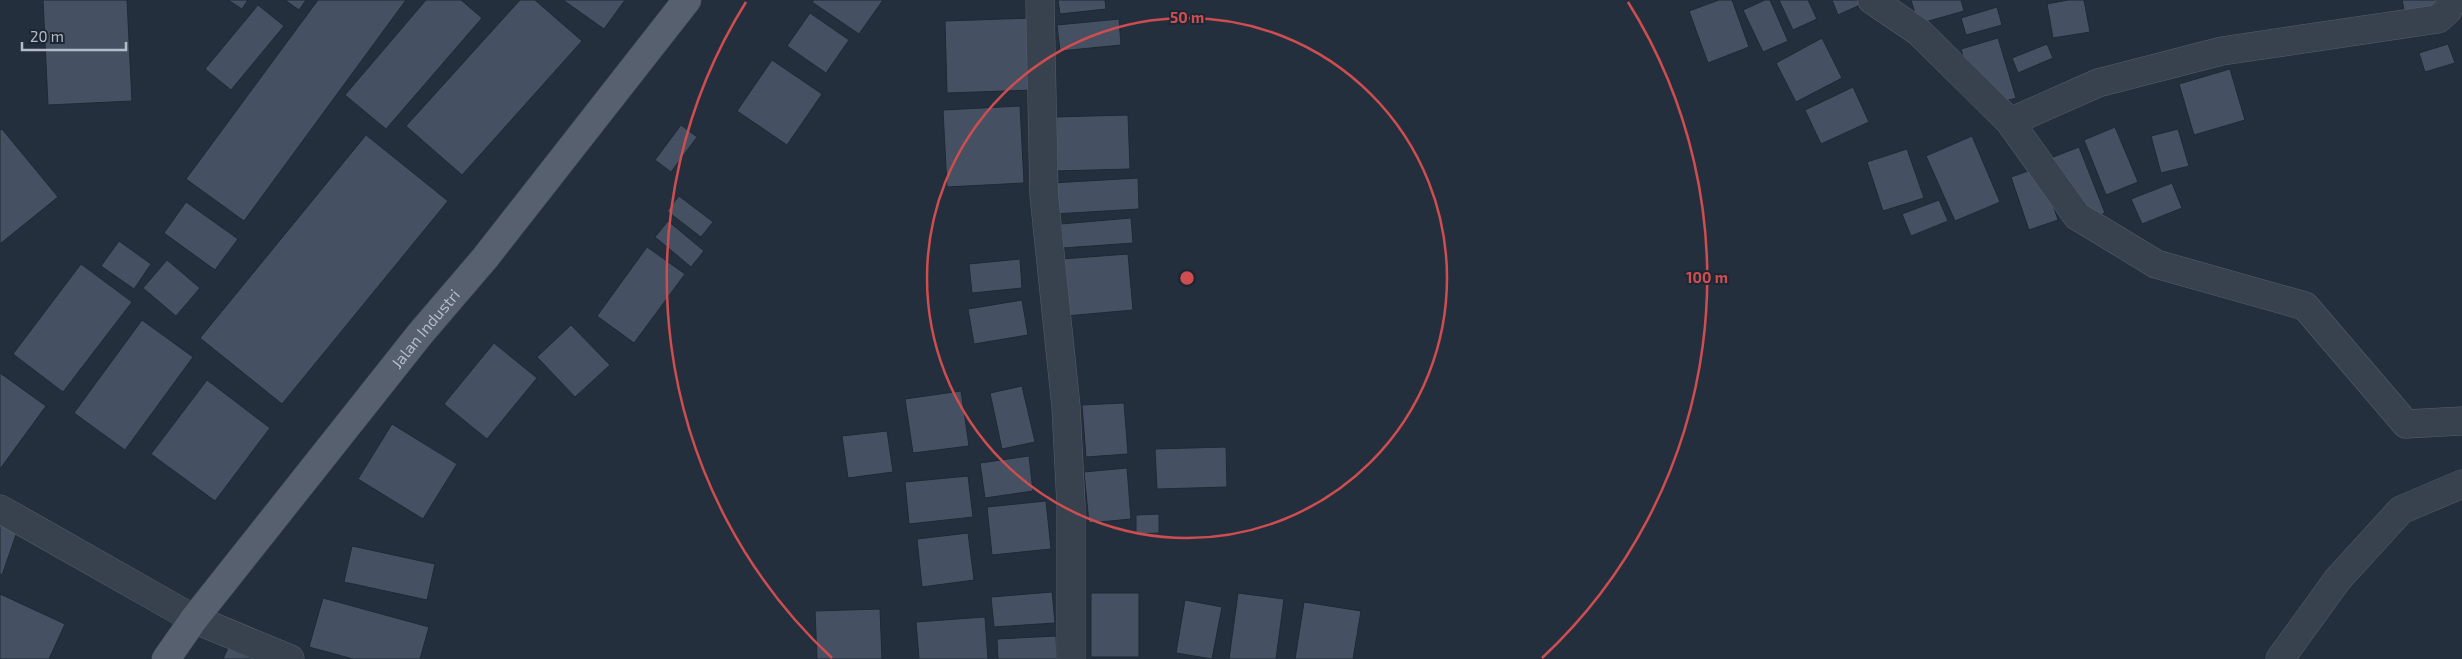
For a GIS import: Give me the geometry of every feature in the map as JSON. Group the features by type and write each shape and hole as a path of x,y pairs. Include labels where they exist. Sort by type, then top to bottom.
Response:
{"main road":[{"name":"Jalan Industri","path":"166,659 194,619 420,334 484,258 687,0"}],"street":[{"path":"1040,0 1044,196 1066,407 1071,505 1071,659"},
{"path":"1872,0 1919,32 2010,122 2077,216 2156,264 2305,306 2406,424 2462,421"},
{"path":"2010,122 2098,83 2222,51 2438,20 2448,10 2450,0"},
{"path":"2280,659 2338,578 2400,510 2462,484"},
{"path":"0,509 194,619 290,659"}],"building":[{"path":"43,0 127,0 132,101 48,105"},
{"path":"228,0 248,0 242,9"},
{"path":"285,0 306,0 299,10"},
{"path":"318,0 406,0 244,221 186,179"},
{"path":"426,0 461,0 482,18 386,129 345,95"},
{"path":"520,0 535,0 582,41 462,175 406,126"},
{"path":"563,0 625,0 604,29"},
{"path":"814,0 883,0 859,34 812,2"},
{"path":"1058,0 1105,0 1106,9 1060,14"},
{"path":"1719,0 1732,0 1749,47 1708,63 1689,11"},
{"path":"1765,0 1770,0 1788,41 1763,52 1743,10"},
{"path":"1779,0 1808,0 1817,19 1793,30"},
{"path":"1832,0 1871,0 1838,15"},
{"path":"1911,0 1961,0 1964,11 1918,24"},
{"path":"2068,0 2084,0 2090,32 2053,38 2047,4"},
{"path":"2402,0 2445,0 2447,7 2405,14"},
{"path":"258,5 284,26 231,90 205,69"},
{"path":"1997,7 2002,25 1966,35 1961,18"},
{"path":"810,13 849,40 826,73 787,46"},
{"path":"1032,18 1035,90 947,93 945,21"},
{"path":"1119,19 1121,45 1060,51 1057,25"},
{"path":"1822,38 1842,78 1796,102 1776,63"},
{"path":"1998,38 2016,98 1978,109 1961,49"},
{"path":"2047,44 2053,58 2018,73 2012,58"},
{"path":"2448,44 2455,63 2425,72 2419,53"},
{"path":"772,60 822,94 787,145 737,111"},
{"path":"2230,69 2245,120 2194,135 2179,84"},
{"path":"1853,87 1869,122 1821,144 1805,110"},
{"path":"1020,106 1024,183 947,187 943,110"},
{"path":"1128,115 1130,169 1055,171 1054,117"},
{"path":"681,125 697,137 671,172 655,160"},
{"path":"2115,127 2138,182 2106,195 2084,140"},
{"path":"2,129 58,197 0,244 0,130"},
{"path":"2178,129 2189,166 2161,173 2151,136"},
{"path":"366,135 448,201 282,404 200,338"},
{"path":"1972,136 2000,202 1955,221 1926,156"},
{"path":"2079,147 2105,213 2074,225 2048,159"},
{"path":"1907,149 1924,198 1883,211 1867,162"},
{"path":"2040,167 2058,220 2029,230 2011,177"},
{"path":"1138,178 1139,209 1054,214 1052,183"},
{"path":"2172,183 2182,208 2142,224 2131,199"},
{"path":"679,196 713,222 701,237 667,211"},
{"path":"1939,200 1948,221 1911,236 1902,214"},
{"path":"186,202 238,239 215,270 164,233"},
{"path":"1131,218 1133,243 1063,248 1061,224"},
{"path":"668,221 704,251 691,267 655,237"},
{"path":"119,241 151,264 134,289 101,266"},
{"path":"647,247 685,274 634,343 597,316"},
{"path":"1128,254 1133,310 1066,316 1061,259"},
{"path":"1020,259 1022,288 972,293 969,264"},
{"path":"167,260 200,288 176,316 143,288"},
{"path":"81,264 132,302 63,392 13,354"},
{"path":"1022,300 1028,335 974,344 968,309"},
{"path":"142,320 193,357 125,450 74,413"},
{"path":"571,325 610,365 575,397 537,357"},
{"path":"494,343 537,378 487,439 444,404"},
{"path":"0,373 46,406 0,469"},
{"path":"207,380 270,428 215,501 151,454"},
{"path":"1022,386 1035,442 1002,449 990,393"},
{"path":"961,391 969,446 913,453 905,399"},
{"path":"1124,403 1128,454 1086,457 1082,405"},
{"path":"392,424 457,464 423,519 358,479"},
{"path":"887,431 893,472 848,478 842,436"},
{"path":"1226,447 1227,487 1157,489 1155,449"},
{"path":"1029,456 1033,491 985,498 980,463"},
{"path":"1127,468 1131,519 1089,523 1084,472"},
{"path":"968,476 973,517 909,524 905,482"},
{"path":"1046,501 1051,549 992,555 987,507"},
{"path":"1159,514 1159,533 1136,534 1136,515"},
{"path":"0,522 18,529 2,575 0,574"},
{"path":"968,533 974,580 922,587 917,539"},
{"path":"352,546 435,564 427,600 344,582"},
{"path":"1052,592 1055,623 994,627 991,597"},
{"path":"1091,593 1139,593 1139,657 1091,657"},
{"path":"1238,593 1284,599 1276,659 1229,659"},
{"path":"0,594 65,624 49,659 0,659"},
{"path":"323,598 429,627 420,659 353,659 309,647"},
{"path":"1185,600 1222,607 1212,659 1176,653"},
{"path":"1304,602 1361,611 1353,659 1295,659"},
{"path":"880,609 882,659 817,659 815,611"},
{"path":"985,617 988,659 919,659 916,622"},
{"path":"1056,636 1057,659 998,659 997,639"},
{"path":"228,648 253,659 223,659"}]}
